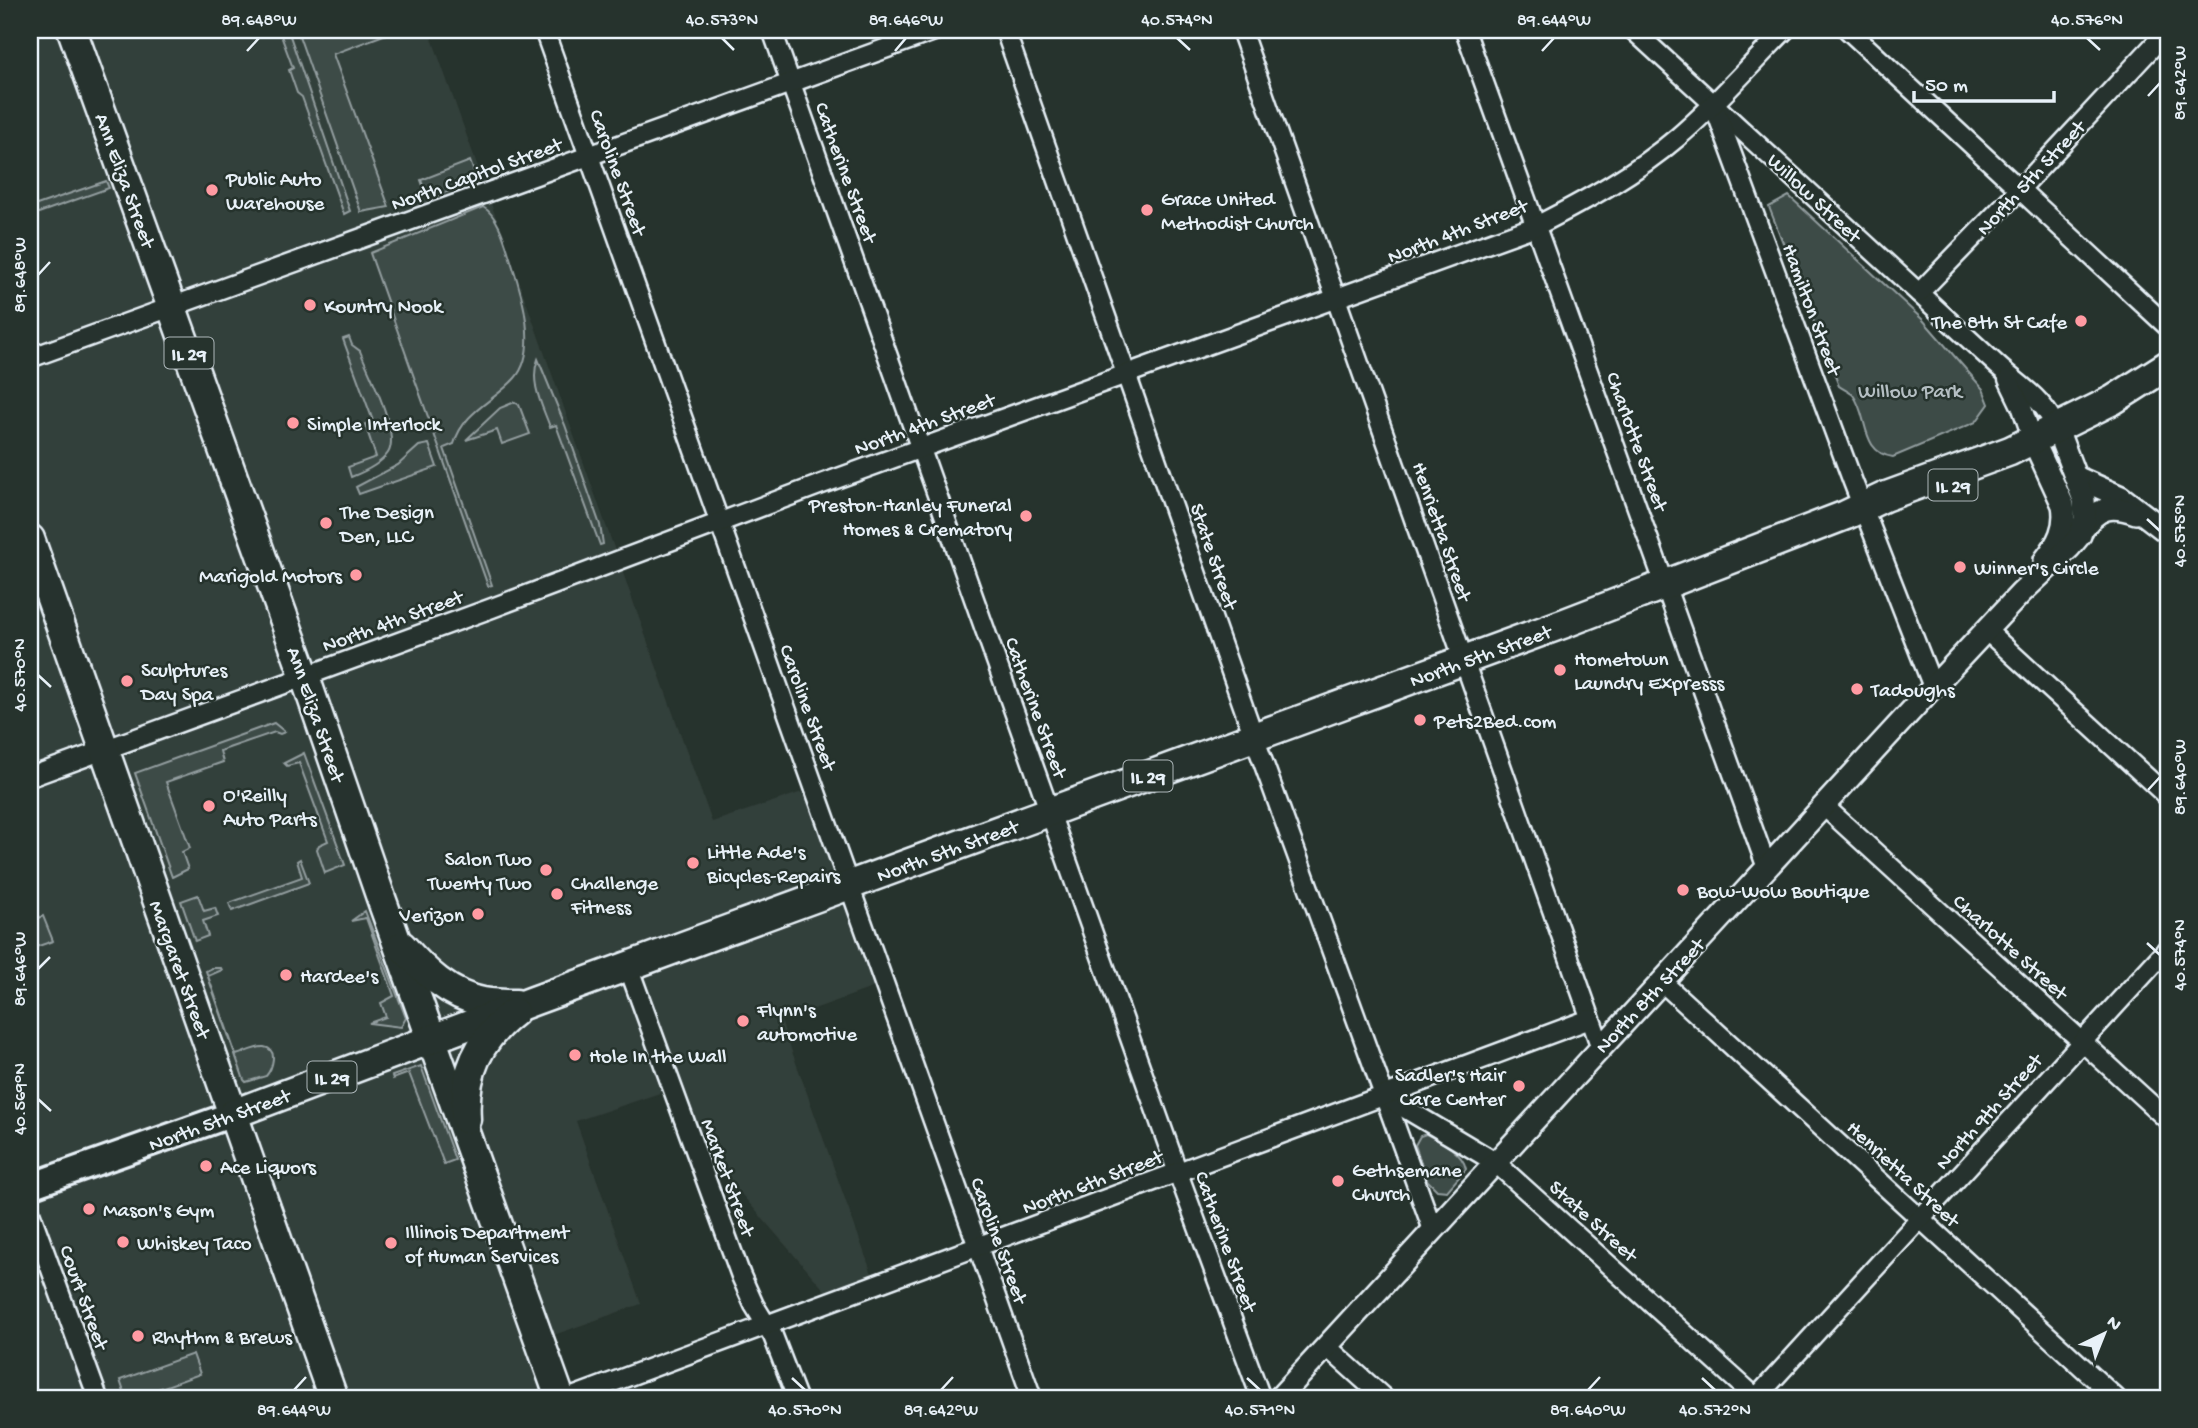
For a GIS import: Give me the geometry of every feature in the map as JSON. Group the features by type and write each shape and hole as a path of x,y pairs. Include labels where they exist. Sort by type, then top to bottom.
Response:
{"main road":[{"name":"Ann Eliza Street","path":"72,30 561,1398"},
{"name":"North 5th Street","path":"2049,442 2168,365"},
{"name":"North 5th Street","path":"30,1186 233,1115 431,1038 1464,660 1863,509 1884,497 2010,451 2049,442 2103,421 2168,371"},
{"name":"Margaret Street","path":"30,539 333,1398"},
{"path":"397,939 415,961 445,987 481,1002 523,1005"},
{"path":"467,1139 464,1093 477,1052 503,1020 523,1005"}],"street":[{"name":"Caroline Street","path":"544,30 1032,1398"},
{"name":"Catherine Street","path":"772,30 1178,1173 1261,1398"},
{"name":"North Capitol Street","path":"30,358 937,30"},
{"name":"State Street","path":"1006,30 1254,737 1433,1230"},
{"name":"Henrietta Street","path":"1241,30 1601,1048"},
{"name":"Charlotte Street","path":"1465,30 1766,868"},
{"name":"Willow Street","path":"1633,30 1997,365 2041,402 2048,410 2049,442"},
{"name":"North 4th Street","path":"30,777 819,485 1536,226 1569,209 1680,136 1785,30"},
{"path":"1848,30 2168,327"},
{"name":"North 5th Street","path":"1919,293 2168,30"},
{"name":"Hamilton Street","path":"1713,103 1863,509 1933,687"},
{"name":"Willow Street","path":"1997,365 2049,442"},
{"path":"2049,442 2076,477 2085,510 2082,529"},
{"name":"North 8th Street","path":"2021,593 2058,541 2065,519 2049,442"},
{"path":"2076,477 2121,497 2168,533"},
{"path":"2082,529 2095,513 2118,508 2136,513 2168,533"},
{"name":"North 8th Street","path":"1279,1398 1933,687 2021,593 2070,547 2082,529"},
{"path":"1986,630 2168,797"},
{"name":"Charlotte Street","path":"1824,806 2168,1120"},
{"name":"North 9th Street","path":"1756,1398 2168,948"},
{"name":"Market Street","path":"628,966 741,1276 754,1305 773,1336 797,1398"},
{"name":"Henrietta Street","path":"1661,981 2116,1398"},
{"name":"North 6th Street","path":"570,1398 1590,1019"},
{"name":"State Street","path":"1386,1097 1495,1162 1756,1398"},
{"name":"Court Street","path":"30,1212 98,1398"},
{"path":"1326,1346 1384,1398"}],"shaded area":[{"path":"30,30 429,30 712,822 814,788 883,984 781,1021 876,1285 833,1300 690,1135 672,1089 576,1121 641,1304 540,1340 560,1398 30,1398"}],"green space":[{"path":"279,30 288,30 350,211 344,214 302,97 297,93 289,70 293,68"},
{"path":"297,30 397,30 333,54 389,207 361,212"},
{"path":"470,161 474,172 473,182 436,196 427,196 421,180"},
{"path":"106,181 109,188 30,216 30,205 31,207"},
{"name":"Willow Park","path":"1789,196 1923,320 1983,389 1989,404 1976,422 1893,457 1875,449 1853,395 1839,386 1769,207"},
{"path":"483,207 494,218 505,241 524,306 527,338 522,367 515,378 472,415 458,433 454,444 444,448 492,585 488,586 370,253"},
{"path":"349,337 352,345 360,351 382,402 391,444 381,461 351,477 348,467 376,457 365,424 373,421 343,339"},
{"path":"538,359 565,425 600,525 603,544 600,545 556,425 550,427 540,402 535,376"},
{"path":"515,402 519,405 530,434 502,444 497,430 466,440 500,408"},
{"path":"429,444 437,467 359,494 356,487 398,465 419,446"},
{"path":"274,723 285,732 275,732 220,751 223,762 166,782 190,848 182,852 188,869 172,877 135,773"},
{"path":"304,753 345,865 325,873 317,849 328,841 299,763 287,766 284,763"},
{"path":"300,859 309,883 232,911 229,903 302,877 297,861"},
{"path":"198,895 204,911 215,908 218,916 203,921 208,936 195,941 181,901"},
{"path":"365,911 406,1018 401,1027 369,1023 386,1017 381,1003 394,996 366,918 351,921"},
{"path":"43,916 53,941 30,949 30,921"},
{"path":"212,968 222,970 208,976 236,1055 257,1048 269,1049 273,1060 266,1076 246,1082 244,1080 206,971"},
{"path":"421,1066 455,1160 444,1164 409,1073 393,1079 392,1076"},
{"path":"1426,1134 1450,1148 1464,1163 1466,1169 1447,1191 1437,1190 1427,1180 1415,1145 1420,1136"},
{"path":"193,1354 200,1374 133,1398 126,1398 120,1380"}],"place":[{"name":"Public Auto Warehouse","path":"212,190"},
{"name":"Grace United Methodist Church","path":"1147,210"},
{"name":"Kountry Nook","path":"310,305"},
{"name":"The 8th St Cafe","path":"2081,321"},
{"name":"Simple Interlock","path":"293,423"},
{"name":"Preston-Hanley Funeral Homes & Crematory","path":"1026,516"},
{"name":"The Design Den, LLC","path":"326,523"},
{"name":"Winner's Circle","path":"1960,567"},
{"name":"Marigold Motors","path":"356,575"},
{"name":"Hometown Laundry Expresss","path":"1560,670"},
{"name":"Sculptures Day Spa","path":"127,681"},
{"name":"Tadoughs","path":"1857,689"},
{"name":"Pets2Bed.com","path":"1420,720"},
{"name":"O'Reilly Auto Parts","path":"209,806"},
{"name":"Little Ade's Bicycles-Repairs","path":"693,863"},
{"name":"Salon Two Twenty Two","path":"546,870"},
{"name":"Bow-Wow Boutique","path":"1683,890"},
{"name":"Challenge Fitness","path":"557,894"},
{"name":"Verizon","path":"478,914"},
{"name":"Hardee's","path":"286,975"},
{"name":"Flynn's automotive","path":"743,1021"},
{"name":"Hole In the Wall","path":"575,1055"},
{"name":"Sadler's Hair Care Center","path":"1519,1086"},
{"name":"Ace Liquors","path":"206,1166"},
{"name":"Gethsemane Church","path":"1338,1181"},
{"name":"Mason's Gym","path":"89,1209"},
{"name":"Whiskey Taco","path":"123,1242"},
{"name":"Illinois Department of Human Services","path":"391,1243"},
{"name":"Rhythm & Brews","path":"138,1336"}]}
